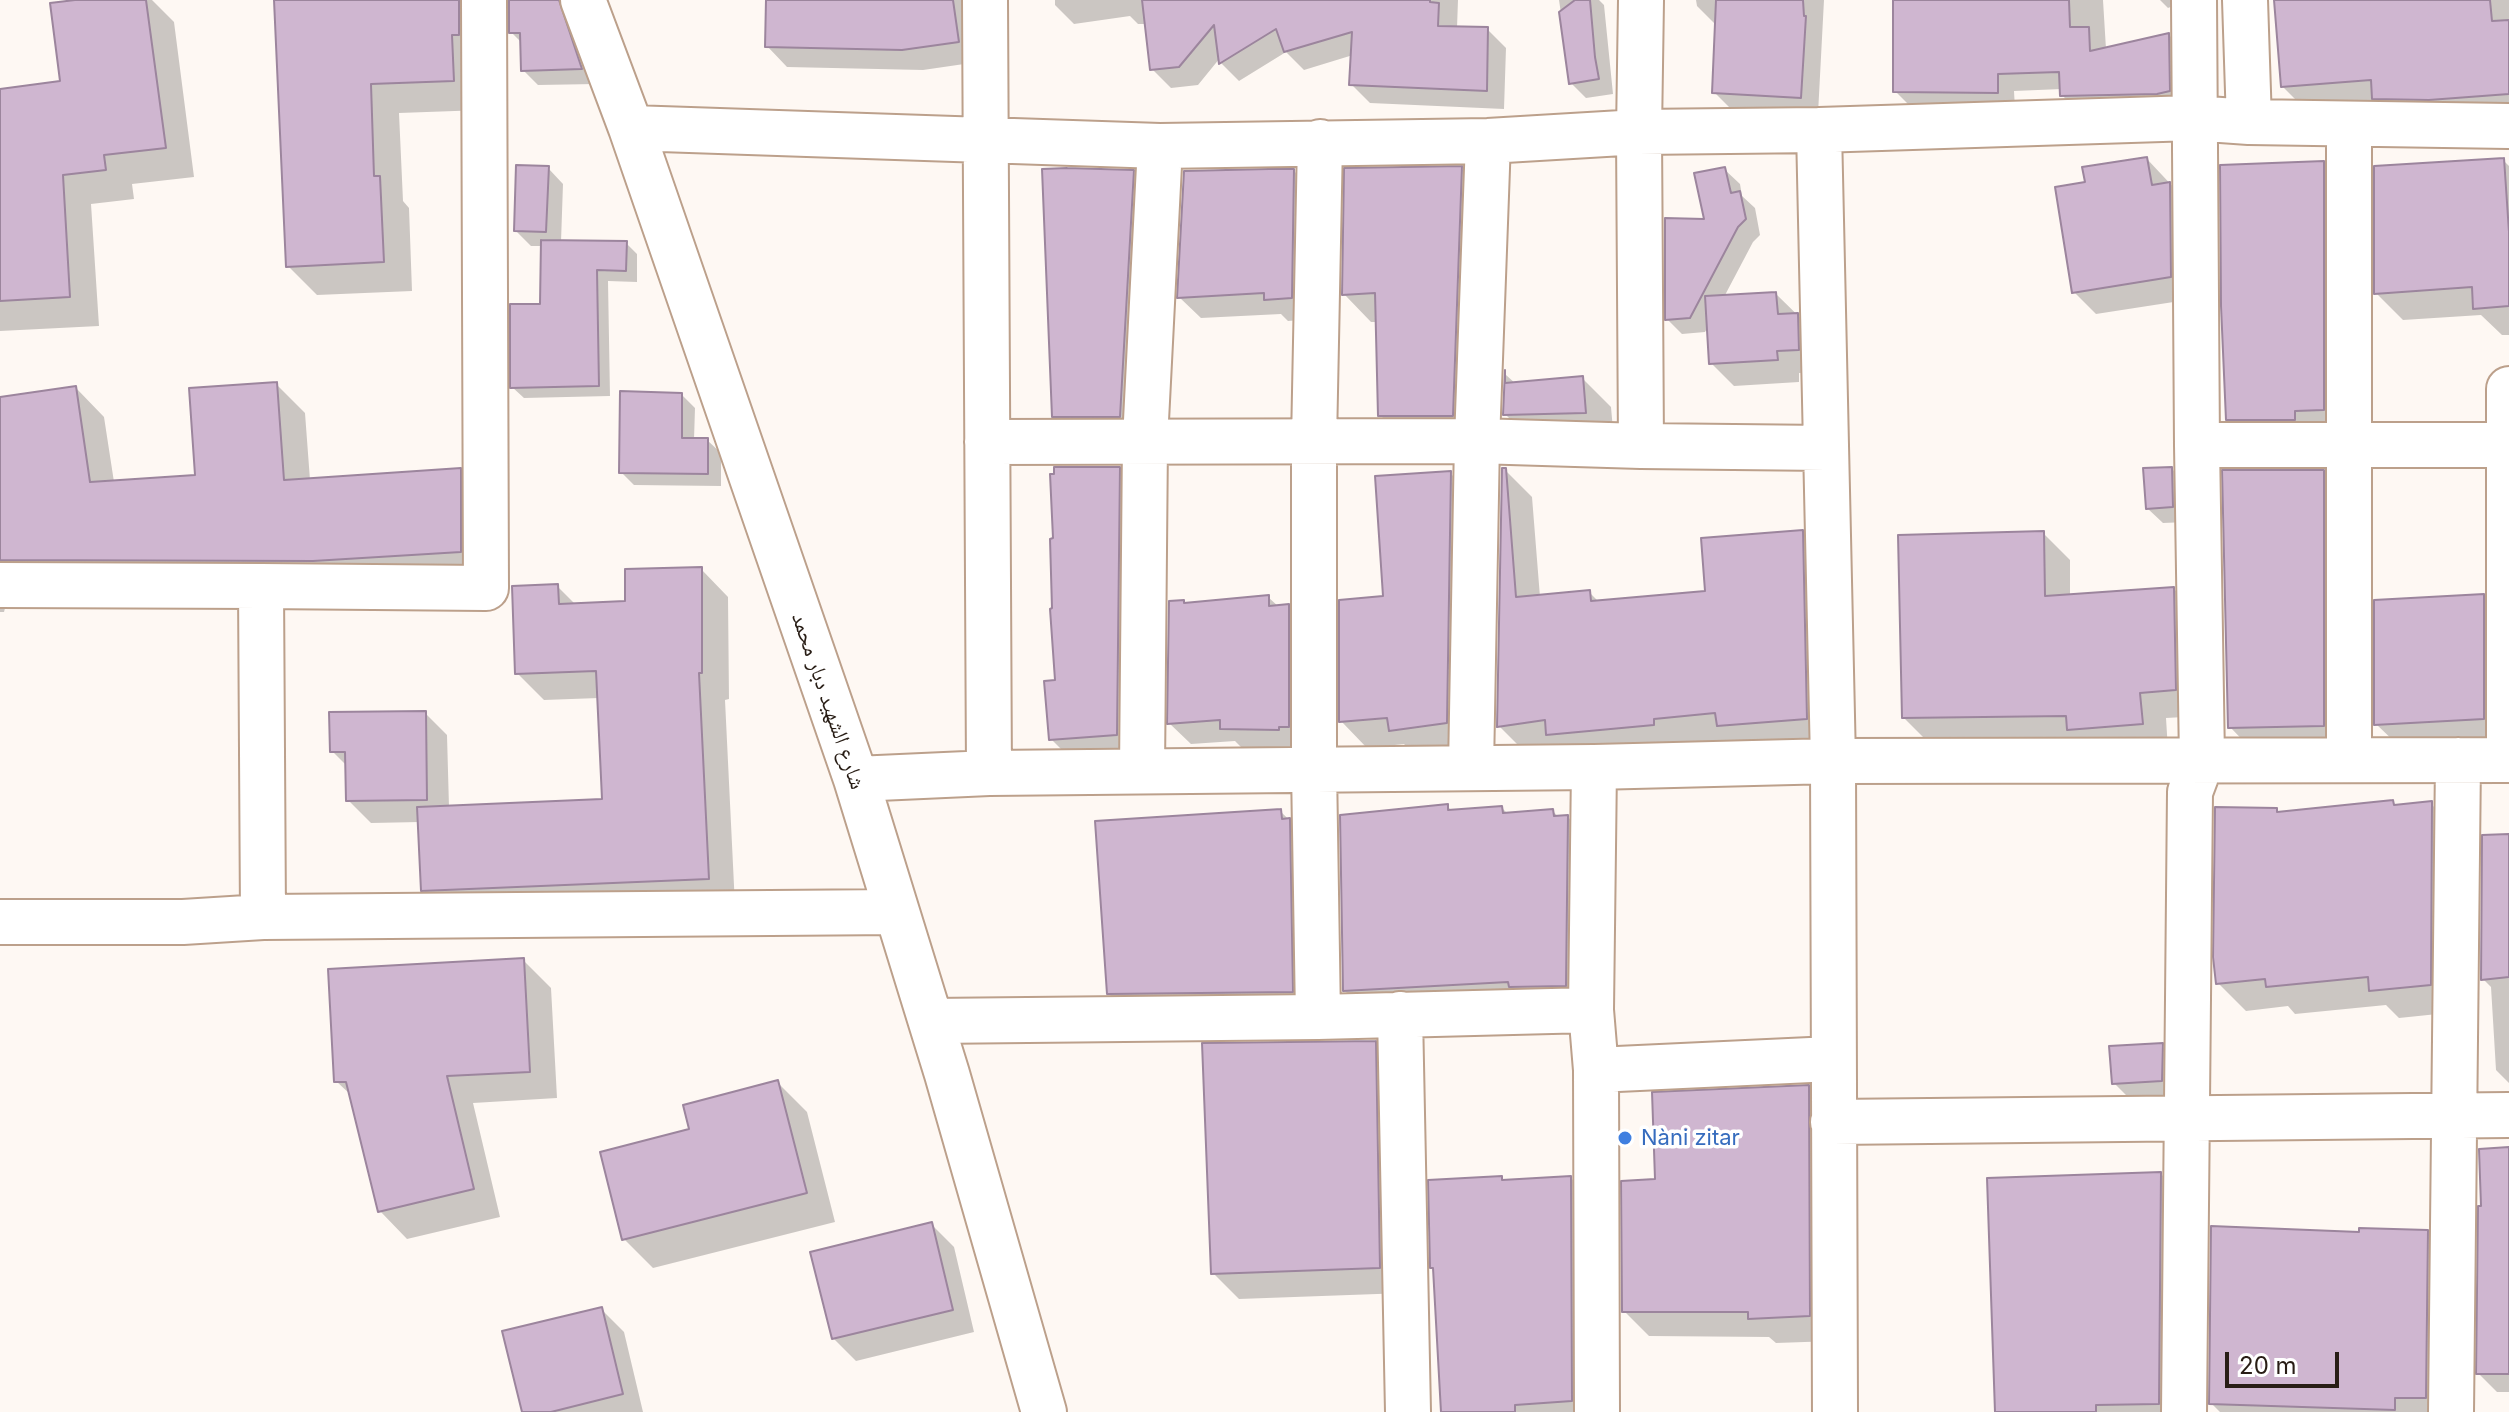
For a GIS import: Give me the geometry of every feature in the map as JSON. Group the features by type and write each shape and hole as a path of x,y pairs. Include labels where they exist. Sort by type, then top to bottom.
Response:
{"street":[{"path":"0,585 486,588 484,0"},
{"name":"شارع الشهيد دبار محمد","path":"583,0 631,128 856,779 931,1021 1044,1412"},
{"path":"985,0 989,773"},
{"path":"1641,0 1641,446"},
{"path":"2184,1412 2190,792 2202,760 2194,0"},
{"path":"2245,0 2249,122"},
{"path":"631,128 1160,146 1488,141 1639,132 1819,130 2193,118 2249,122 2509,126"},
{"path":"2349,124 2349,760"},
{"path":"1819,130 1833,761 1835,1412"},
{"path":"1471,768 1477,441 1488,141"},
{"path":"1318,1017 1314,442 1320,142"},
{"path":"1142,770 1145,440 1160,146"},
{"path":"856,779 1142,770 1594,767 1833,761 2509,760 2509,389"},
{"path":"987,442 1477,441 1826,448"},
{"path":"2197,445 2509,445"},
{"path":"261,586 263,917"},
{"path":"2451,1412 2458,760"},
{"path":"1594,767 1591,1010 1596,1070 1597,1412"},
{"path":"0,922 897,912"},
{"path":"931,1021 1318,1017 1591,1010"},
{"path":"1400,1014 1408,1412"},
{"path":"1596,1070 1832,1059"},
{"path":"1833,1122 2509,1115"}],"building":[{"path":"146,0 166,148 104,155 106,170 63,175 70,297 0,301 0,89 60,81 50,3"},
{"path":"274,0 459,0 459,35 452,35 454,81 371,84 374,176 380,176 384,262 286,267"},
{"path":"509,0 559,0 582,69 521,71 520,33 509,33"},
{"path":"766,0 953,0 959,42 902,50 765,47"},
{"path":"1142,0 1430,0 1439,3 1438,26 1488,27 1487,91 1349,85 1352,32 1284,52 1276,29 1219,64 1214,25 1179,67 1150,70"},
{"path":"1575,0 1590,0 1599,79 1569,84 1559,12"},
{"path":"1716,0 1803,0 1806,16 1801,98 1712,93"},
{"path":"1893,0 2069,0 2070,27 2089,27 2090,51 2169,33 2170,91 2157,94 2060,96 2059,72 1998,74 1998,93 1893,92"},
{"path":"2274,0 2490,0 2492,21 2509,20 2509,94 2429,100 2372,99 2371,80 2281,87"},
{"path":"2147,157 2152,185 2170,182 2171,277 2072,293 2055,187 2085,182 2082,167"},
{"path":"2504,158 2509,232 2509,306 2473,309 2472,287 2374,294 2374,166"},
{"path":"2324,161 2324,410 2295,411 2295,420 2226,420 2220,165"},
{"path":"516,165 549,166 546,232 514,231"},
{"path":"1462,166 1453,416 1378,416 1375,293 1342,295 1344,168"},
{"path":"1725,167 1731,193 1740,191 1746,219 1738,227 1690,318 1665,320 1665,218 1704,219 1694,173"},
{"path":"1042,169 1134,170 1120,417 1052,417"},
{"path":"1294,169 1292,298 1264,300 1264,293 1177,298 1184,171"},
{"path":"541,240 627,241 626,271 597,270 599,386 510,388 510,304 540,304"},
{"path":"1776,292 1778,314 1798,313 1799,350 1777,351 1778,360 1709,364 1705,296"},
{"path":"1505,370 1505,383 1583,376 1586,413 1503,415"},
{"path":"277,382 284,480 461,468 461,552 313,561 0,560 0,397 76,386 90,482 195,475 189,388"},
{"path":"620,391 682,393 682,438 708,438 708,474 619,473"},
{"path":"1054,467 1120,467 1117,735 1049,740 1044,681 1055,680 1050,609 1050,539 1053,538 1050,474 1054,474"},
{"path":"2172,467 2173,507 2146,509 2143,468"},
{"path":"1502,468 1506,468 1516,597 1590,590 1591,601 1705,591 1701,538 1803,530 1807,719 1717,726 1715,713 1654,719 1654,725 1546,735 1545,720 1497,727"},
{"path":"2222,470 2324,470 2324,726 2228,728"},
{"path":"1451,471 1447,723 1389,731 1387,718 1339,722 1339,600 1383,596 1375,476"},
{"path":"2044,531 2045,596 2174,587 2176,690 2140,693 2143,724 2067,730 2066,716 1902,718 1898,535"},
{"path":"702,567 702,673 699,673 709,879 421,891 417,807 602,799 596,671 515,674 512,586 558,584 559,604 625,601 625,569"},
{"path":"2484,594 2484,719 2374,725 2374,600"},
{"path":"1269,595 1269,606 1289,604 1289,727 1279,727 1279,730 1220,729 1220,720 1167,724 1169,601 1184,600 1184,603"},
{"path":"426,711 427,800 346,801 345,752 330,752 329,712"},
{"path":"2393,800 2394,805 2432,801 2431,985 2369,991 2368,977 2266,987 2265,979 2216,984 2213,957 2215,807 2277,808 2277,812"},
{"path":"1448,804 1448,810 1502,806 1503,813 1553,809 1554,816 1568,815 1566,986 1509,987 1508,982 1343,991 1340,815"},
{"path":"1281,809 1282,819 1290,818 1293,992 1107,994 1095,821"},
{"path":"2509,834 2509,977 2481,980 2482,835"},
{"path":"524,958 530,1072 447,1076 474,1189 378,1212 346,1082 334,1082 328,969"},
{"path":"1376,1041 1380,1268 1211,1274 1202,1043"},
{"path":"2163,1043 2162,1081 2112,1084 2109,1046"},
{"path":"778,1080 807,1193 622,1240 600,1152 689,1129 683,1105"},
{"path":"1809,1085 1810,1316 1748,1319 1748,1312 1622,1312 1621,1181 1655,1179 1652,1092"},
{"path":"2509,1147 2509,1374 2476,1374 2478,1206 2481,1206 2479,1149"},
{"path":"2161,1172 2159,1404 2096,1405 2096,1412 1995,1412 1987,1178"},
{"path":"1502,1176 1502,1180 1571,1176 1572,1401 1515,1405 1515,1412 1441,1412 1433,1268 1430,1268 1428,1180"},
{"path":"932,1222 953,1310 832,1339 810,1252"},
{"path":"2211,1226 2359,1232 2359,1228 2428,1230 2426,1398 2395,1398 2395,1410 2209,1404"},
{"path":"602,1307 623,1394 551,1412 522,1412 502,1331"}],"place":[{"name":"Nàni zitar","path":"1625,1138"}]}
